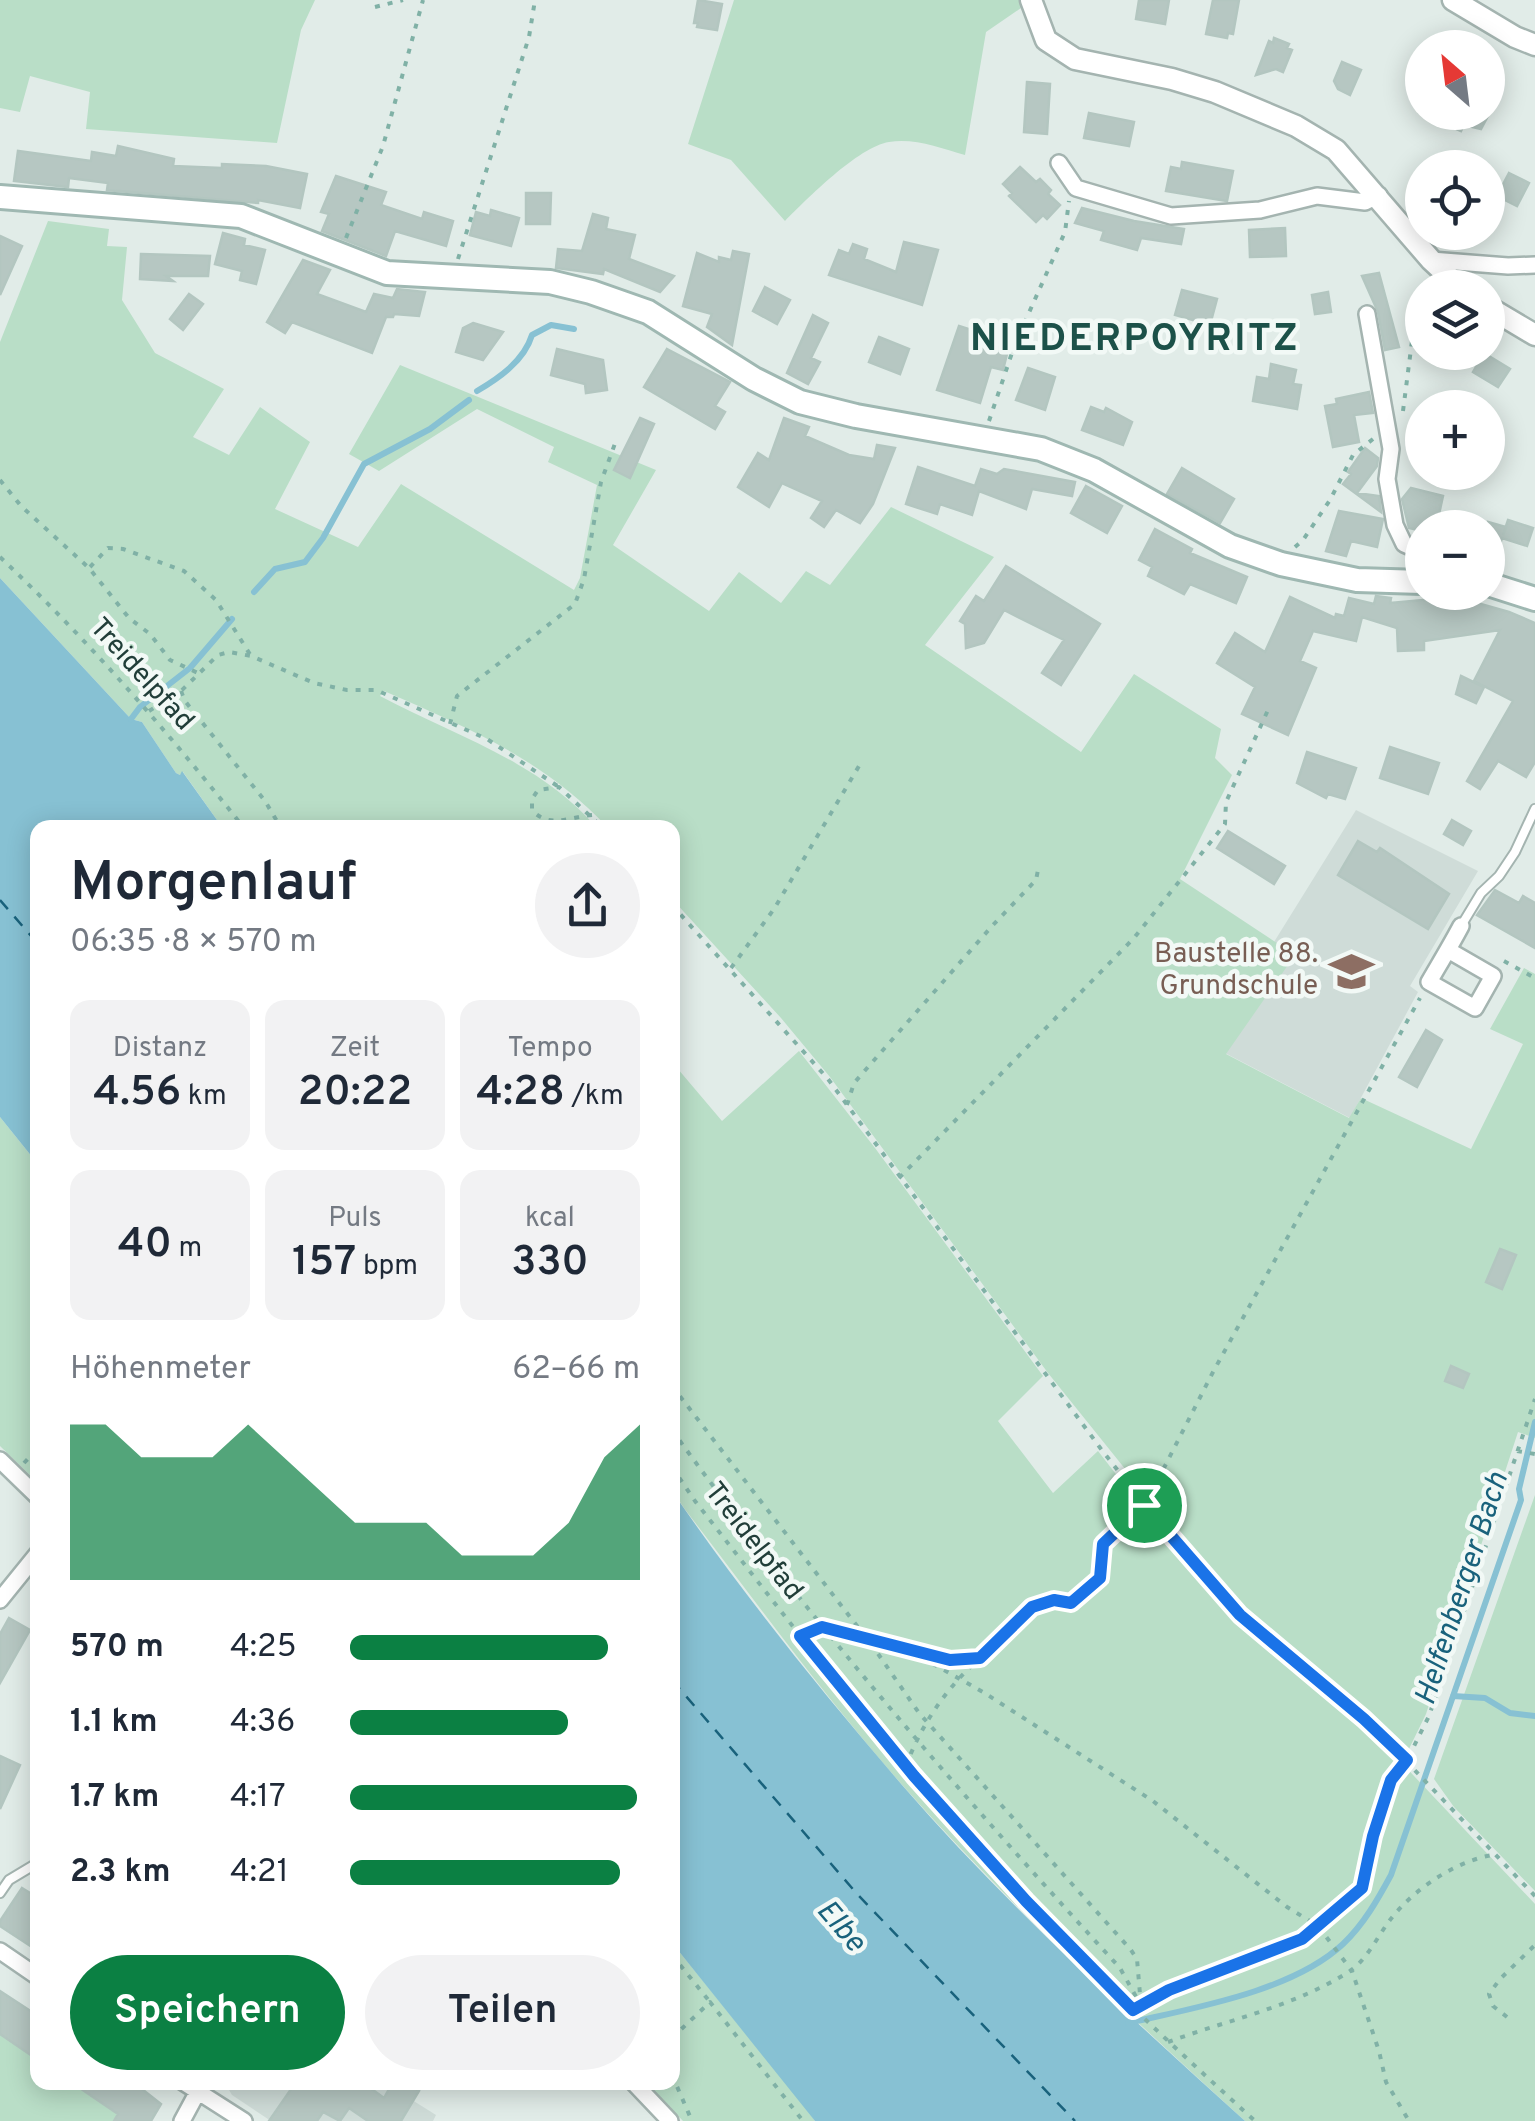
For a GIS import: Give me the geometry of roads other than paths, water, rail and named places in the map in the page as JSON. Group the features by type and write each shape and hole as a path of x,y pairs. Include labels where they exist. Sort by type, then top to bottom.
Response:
{"main road":[{"path":"0,198 241,216 387,273 550,282 648,312 754,380 800,402 856,416 1041,449 1094,470 1230,546 1282,564 1356,580 1405,581"},
{"path":"1505,590 1535,600"}],"street":[{"path":"1031,0 1046,40 1075,59 1215,92 1296,126 1336,150 1442,270"},
{"path":"1453,0 1535,45"},
{"path":"1058,163 1076,188 1170,216 1260,210 1317,196 1366,202 1378,195"},
{"path":"1431,260 1535,265"},
{"path":"1367,314 1390,449 1386,479 1394,525 1405,544"},
{"path":"1505,318 1535,335"},
{"path":"1448,950 1493,976 1474,1008 1430,982 1461,926"},
{"path":"0,1460 30,1490"},
{"path":"0,1600 30,1563"},
{"path":"0,1951 30,1972"},
{"path":"182,2121 200,2090"},
{"path":"204,2090 244,2121"},
{"path":"641,2090 670,2121"}],"lane":[{"path":"1461,926 1480,893 1500,876 1535,809"},
{"path":"0,1893 9,1880 30,1868"}],"water":[{"path":"0,578 131,719 142,722 176,773 180,775 182,771 217,820 30,820 30,1154 0,1117"},
{"name":"Elbe","path":"680,1502 783,1641 942,1830 1069,1958 1245,2121 815,2121 680,1953"}],"waterway":[{"path":"477,391 517,361 532,335 551,325 574,329"},
{"path":"254,592 275,569 305,562 323,538 364,464 430,429 469,400"},
{"path":"131,719 140,707 190,668 232,619"},
{"name":"Helfenberger Bach","path":"1128,2023 1242,1996 1298,1974 1343,1944 1370,1911 1391,1875 1521,1500 1519,1489 1535,1422"},
{"path":"1453,1696 1485,1698 1510,1713 1535,1716"}],"place":[{"name":"Baustelle 88. Grundschule","path":"1351,971"}],"district":[{"name":"NIEDERPOYRITZ","path":"1135,340"}]}
